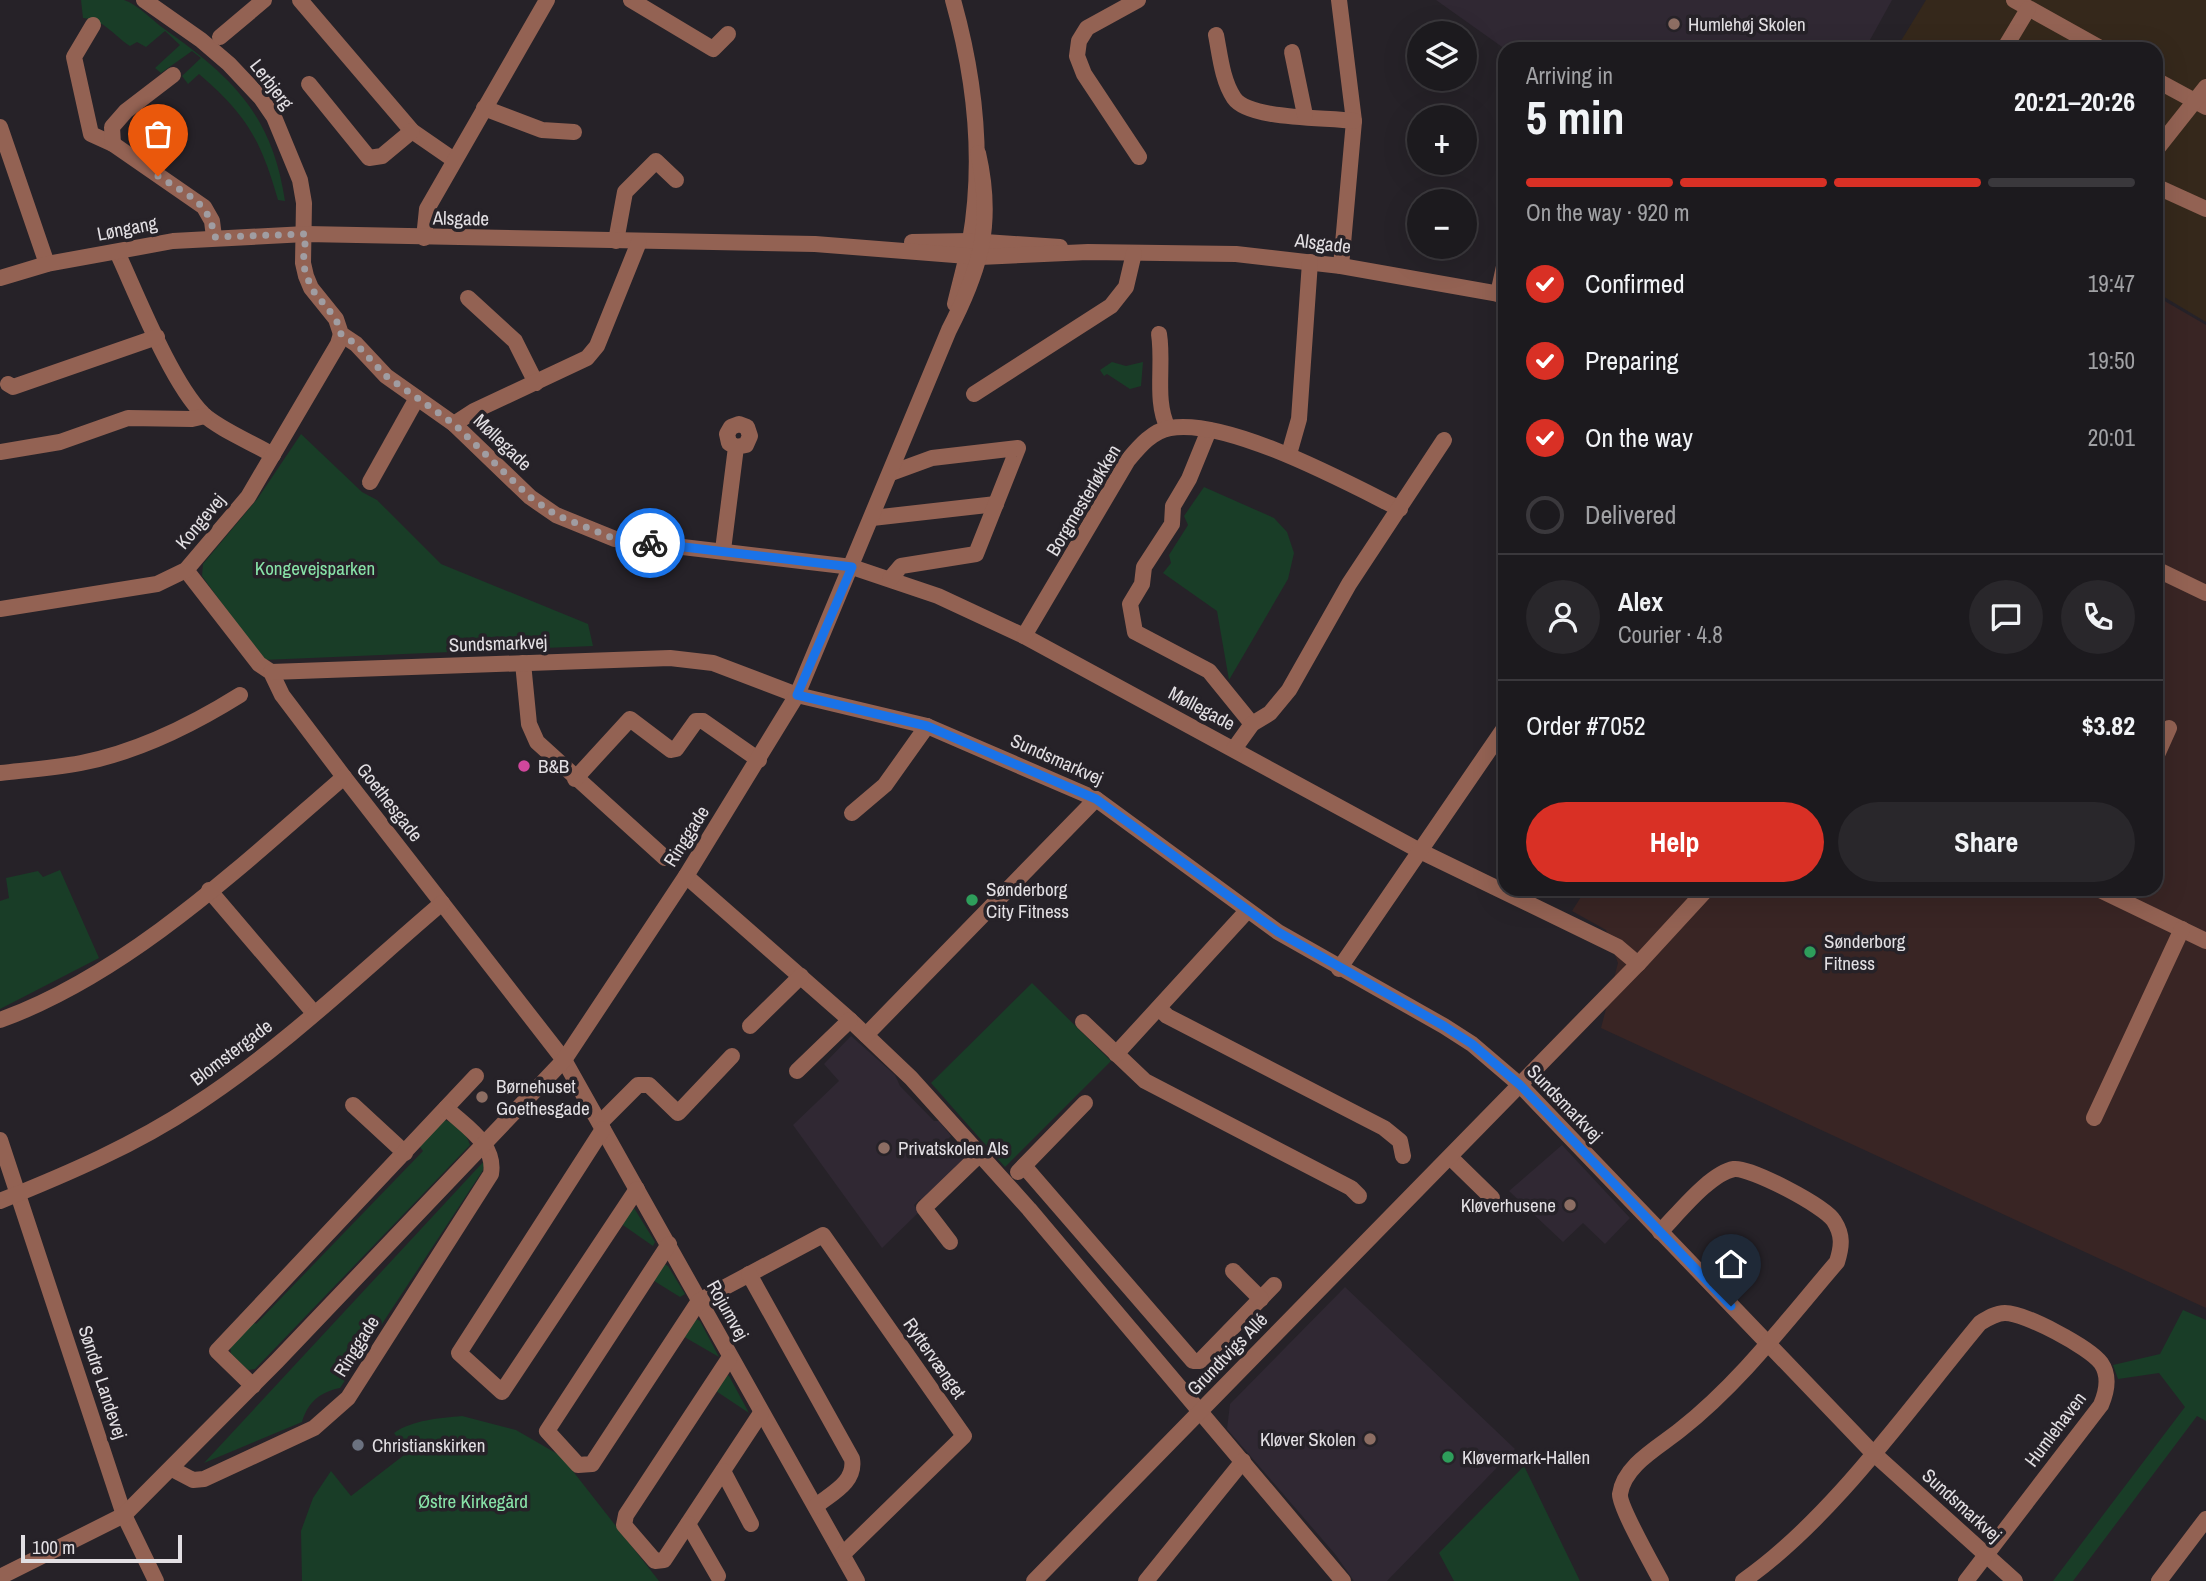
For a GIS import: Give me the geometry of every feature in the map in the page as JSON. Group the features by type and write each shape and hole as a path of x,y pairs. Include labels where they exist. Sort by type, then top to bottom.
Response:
{"street":[{"name":"Lerbjerg","path":"144,0 201,40 261,97 293,158 304,203 306,234"},
{"path":"220,37 264,0"},
{"path":"300,0 412,131 454,160"},
{"path":"424,238 427,209 548,0"},
{"path":"631,0 713,49 728,34"},
{"name":"Ringgade","path":"0,1577 124,1515 253,1386 485,1145 564,1059 686,876 759,760 797,695 852,567 949,330 975,249 986,188 953,0"},
{"path":"1138,0 1087,28 1079,41 1077,56 1084,74 1139,157"},
{"path":"1339,0 1354,121 1341,266"},
{"path":"2014,0 2089,42"},
{"path":"2008,42 2028,9"},
{"path":"93,25 74,57 89,114 90,134 113,144 204,207 212,221 214,237"},
{"path":"1216,35 1228,86 1244,108 1270,114 1354,121"},
{"path":"1292,52 1305,115"},
{"path":"113,144 113,127 126,111 173,75"},
{"path":"309,84 369,158 382,156 412,131"},
{"path":"2163,84 2201,104"},
{"path":"2163,143 2201,104 2206,87"},
{"path":"484,108 542,130 574,132"},
{"path":"0,127 47,264"},
{"path":"615,242 625,192 656,161 676,180"},
{"path":"2163,189 2206,209"},
{"name":"Løngang","path":"0,278 47,264 173,241 306,234"},
{"name":"Alsgade","path":"306,234 975,249 1048,245 1088,252 1236,254 1341,266 1498,294"},
{"name":"Møllegade","path":"306,234 303,264 306,276 311,288 336,319 341,334 356,344 386,376 454,424 530,497 556,515 615,539 852,567 938,596 1024,636 1420,851 1498,889"},
{"path":"454,424 474,411 579,363 597,346 639,242"},
{"path":"117,252 189,397 205,416 273,455"},
{"path":"974,394 1111,306 1126,287 1133,253"},
{"path":"1289,454 1299,419 1310,262"},
{"path":"468,298 515,341 536,383"},
{"name":"Kongevej","path":"0,609 157,584 186,570 248,498 338,344 341,334"},
{"path":"1159,334 1162,355 1161,414 1168,428 1209,430 1289,454 1400,509"},
{"path":"8,384 13,387 157,337"},
{"path":"370,482 417,398"},
{"path":"0,452 60,442 128,418 192,419 205,416"},
{"name":"Borgmesterløkken","path":"1024,636 1128,460 1152,435 1168,428"},
{"path":"1209,430 1199,458 1173,506 1171,524 1144,567 1142,584 1130,604 1135,632 1209,671 1252,724"},
{"path":"1234,749 1252,724 1270,713 1289,690 1349,584 1444,440"},
{"path":"723,550 736,447"},
{"path":"890,579 901,566 976,554 1018,448 932,458 891,472"},
{"path":"872,518 996,504"},
{"name":"Goethesgade","path":"186,570 259,664 271,672 282,695 344,777 564,1059"},
{"path":"2163,572 2206,593"},
{"name":"Sundsmarkvej","path":"271,672 694,660 713,663 797,695 927,726 1096,799 1247,911 1339,969 1472,1044 1520,1085 1872,1452 2015,1581"},
{"path":"523,663 529,724 537,742 665,858"},
{"path":"0,773 82,763 136,747 199,721 240,695"},
{"path":"575,779 630,719 671,750 696,721 703,721 759,760"},
{"path":"852,814 885,785 927,726"},
{"path":"2163,741 2169,728"},
{"path":"1339,969 1498,737"},
{"path":"0,1020 63,991 108,965 209,890 344,777"},
{"path":"866,1035 1096,799"},
{"path":"686,876 801,976 911,1078 1007,1184 1343,1581"},
{"path":"209,890 314,1013"},
{"name":"Møllegade","path":"1513,896 1618,947 1638,964"},
{"name":"Grundtvigs Allé","path":"1034,1581 1638,964 1701,896"},
{"path":"2113,896 2206,941"},
{"name":"Blomstergade","path":"0,1201 146,1136 242,1073 442,903"},
{"path":"1116,1054 1247,911"},
{"path":"2094,1118 2182,929"},
{"path":"750,1026 801,976"},
{"path":"1158,1008 1167,1016 1384,1128 1400,1141 1403,1156"},
{"path":"797,1071 850,1020"},
{"path":"1083,1022 1145,1081 1351,1188 1359,1196"},
{"path":"637,1189 502,1392 459,1353 602,1126 638,1084 649,1085 678,1113 732,1056"},
{"name":"Rojumvej","path":"564,1059 857,1581"},
{"path":"253,1386 217,1351 476,1076"},
{"path":"1007,1184 1086,1103"},
{"path":"353,1105 405,1153"},
{"path":"446,1108 485,1145"},
{"name":"Søndre Landevej","path":"0,1140 124,1515 156,1581"},
{"name":"Ringgade","path":"172,1469 193,1480 204,1479 314,1428 348,1398 491,1174 493,1160 485,1145"},
{"path":"950,1242 924,1208 980,1154"},
{"path":"1450,1157 1492,1198"},
{"path":"1024,1166 1193,1362 1200,1361 1274,1285"},
{"path":"1660,1232 1716,1176 1734,1169 1751,1171 1832,1217 1840,1232 1842,1247 1837,1262 1699,1416 1632,1469 1623,1482 1620,1499 1661,1581"},
{"name":"Ryttervænget","path":"699,1301 823,1235 964,1436 843,1554"},
{"path":"669,1244 547,1430 578,1465 592,1464 699,1301"},
{"path":"1233,1271 1261,1299"},
{"path":"750,1274 852,1459 854,1469 849,1480 816,1506"},
{"name":"Humlehaven","path":"1872,1452 1980,1323 1992,1315 2006,1313 2028,1318 2091,1354 2102,1364 2107,1377 2107,1391 2101,1405 1985,1555"},
{"path":"730,1357 626,1515 624,1525 655,1561 664,1560 761,1413"},
{"path":"1743,1581 1767,1564 1810,1525 1872,1452"},
{"path":"1146,1581 1243,1461"},
{"path":"723,1471 751,1524"},
{"path":"2159,1581 2206,1519"},
{"path":"688,1524 718,1576"},
{"path":"1966,1581 1985,1555"}],"shaded area":[{"name":"Humlehøj Skolen","path":"1436,0 1892,0 1869,42 1498,42 1477,29 1477,21 1466,21"},
{"path":"1926,0 2206,0 2206,322 2163,296 2163,42 1900,42"},
{"path":"2163,300 2206,325 2206,1308 1601,1028 1618,963 1606,930 1572,911 1582,896 2163,896"},
{"name":"Privatskolen Als","path":"851,1036 895,1075 900,1086 934,1121 939,1121 951,1136 949,1138 969,1158 924,1203 920,1199 914,1205 919,1212 882,1248 793,1125 839,1081 824,1064"},
{"name":"Kløverhusene","path":"1562,1145 1630,1218 1605,1244 1583,1223 1563,1242 1509,1191"},
{"name":"Kløver Skolen","path":"1345,1287 1515,1449 1387,1581 1354,1581 1335,1554 1227,1429 1230,1404"}],"green space":[{"path":"81,0 129,2 188,46 228,81 259,121 270,144 285,201 278,200 258,144 229,102 199,74 188,84 182,76 201,58 192,51 161,73 155,68 180,45 165,31 146,47 137,42 130,46 103,25 83,18"},
{"path":"1112,362 1126,366 1143,362 1141,386 1130,389 1107,374 1104,376 1100,370"},
{"name":"Kongevejsparken","path":"301,434 362,492 377,500 441,564 588,624 593,646 263,660 202,576 203,564 258,498"},
{"path":"1204,487 1274,518 1287,532 1294,553 1288,579 1229,680 1217,611 1163,573 1171,563 1169,555 1188,525 1184,516"},
{"path":"60,870 99,958 0,1009 0,901 9,898 6,878 38,871 43,877"},
{"path":"1032,983 1111,1061 1005,1167 931,1083"},
{"path":"441,1119 459,1128 470,1145 255,1369 248,1370 231,1354 230,1345 250,1319 256,1324 423,1151 417,1143"},
{"path":"485,1160 483,1170 340,1388 326,1392 316,1399 302,1422 204,1463"},
{"path":"634,1208 655,1242 653,1246 620,1223"},
{"path":"664,1264 668,1266 685,1294 680,1297 651,1279"},
{"path":"2183,1310 2206,1320 2206,1421 2197,1416 2073,1581 2053,1581 2185,1407 2159,1373 2118,1379 2113,1365 2160,1354"},
{"path":"691,1320 700,1321 719,1357 681,1335"},
{"path":"729,1376 749,1413 713,1389"},
{"name":"Østre Kirkegård","path":"462,1416 516,1430 561,1456 659,1581 302,1581 301,1531 313,1498 331,1471 351,1496 408,1452 394,1433 418,1422"},
{"path":"1524,1466 1580,1581 1454,1581 1439,1553"}],"way so far":[{"path":"158,176 204,207 212,221 214,237 306,234 303,264 311,288 336,319 341,334 356,344 386,376 454,424 530,497 556,515 615,539 650,543"}],"place":[{"name":"Humlehøj Skolen","path":"1674,24"},
{"name":"B&B","path":"524,766"},
{"name":"Sønderborg City Fitness","path":"972,900"},
{"name":"Sønderborg Fitness","path":"1810,952"},
{"name":"Børnehuset Goethesgade","path":"482,1097"},
{"name":"Privatskolen Als","path":"884,1148"},
{"name":"Kløverhusene","path":"1570,1205"},
{"name":"Kløver Skolen","path":"1370,1439"},
{"name":"Christianskirken","path":"358,1445"},
{"name":"Kløvermark-Hallen","path":"1448,1457"}],"route":[{"path":"650,543 852,567 797,695 927,726 1065,783 1096,799 1150,836 1236,904 1278,932 1472,1044 1520,1085 1731,1306"}]}
